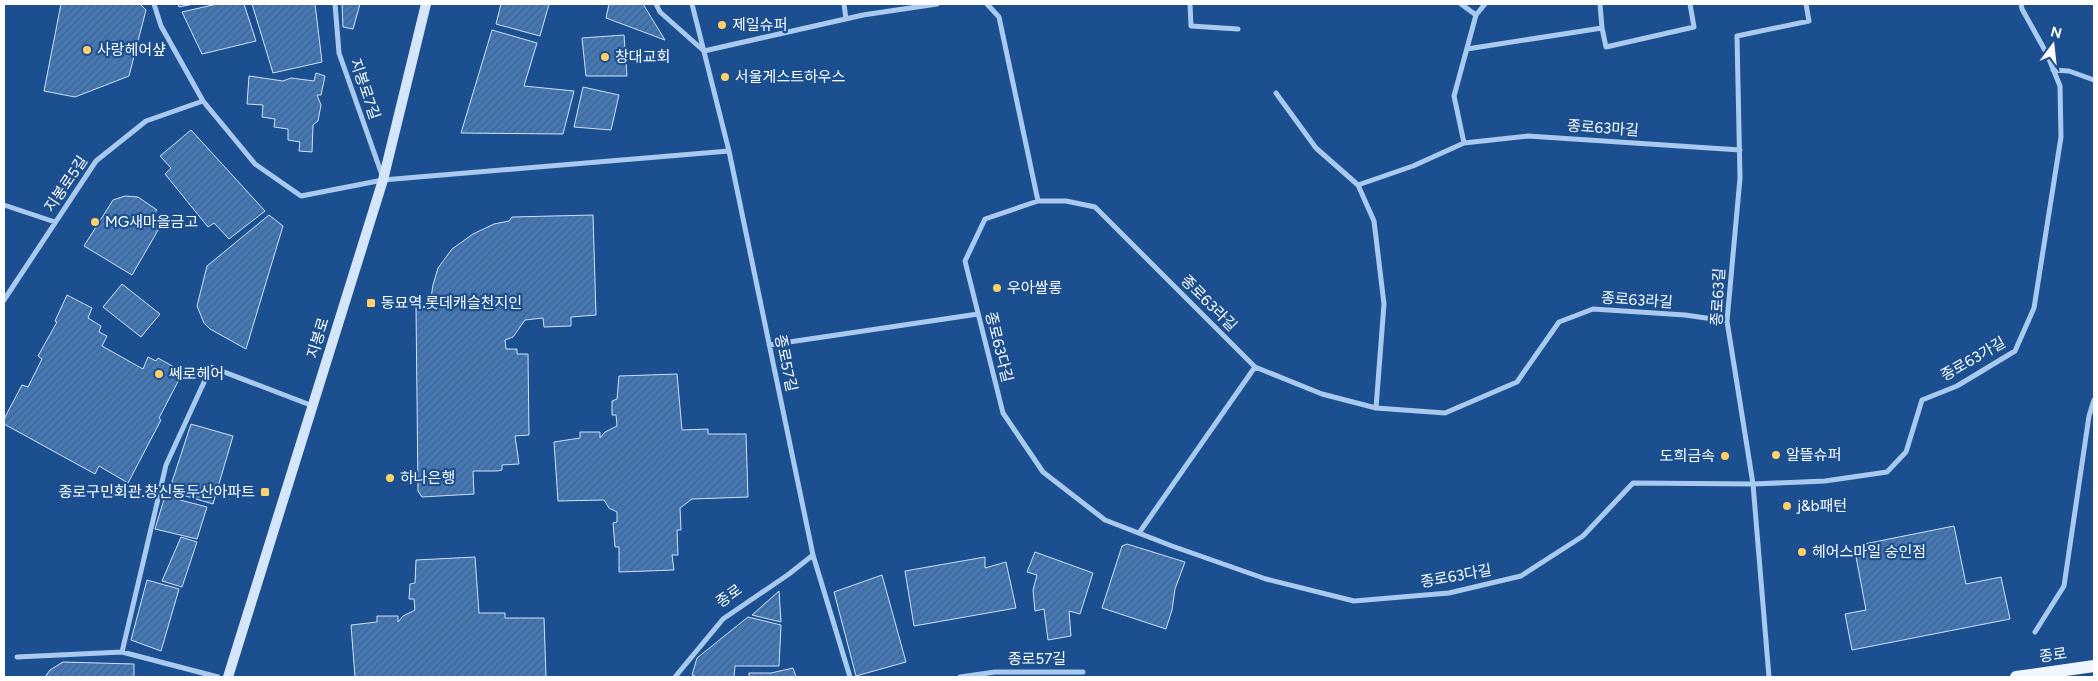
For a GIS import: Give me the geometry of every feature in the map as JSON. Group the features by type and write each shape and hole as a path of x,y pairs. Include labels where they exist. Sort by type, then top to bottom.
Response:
{"main road":[{"name":"지봉로","path":"228,677 383,180 426,4"},
{"name":"종로","path":"2016,677 2094,666"}],"street":[{"path":"154,4 161,26 203,101 255,164 301,196 383,180 728,150"},
{"name":"지봉로7길","path":"335,4 339,53 383,180"},
{"path":"656,4 660,12 704,52 846,19 937,4"},
{"name":"종로57길","path":"692,4 728,150 814,555 850,677"},
{"path":"844,4 846,19"},
{"path":"987,4 999,17 1038,200"},
{"path":"1190,4 1191,26 1238,29"},
{"path":"1460,4 1476,15"},
{"path":"1464,143 1454,96 1476,15 1486,4"},
{"path":"1600,4 1606,47 1694,28 1690,4"},
{"name":"종로63길","path":"1769,677 1752,484 1726,320 1740,178 1737,36 1809,21 1806,4"},
{"name":"종로63가길","path":"1752,484 1825,481 1887,472 1906,452 1922,400 1957,386 2015,352 2034,308 2061,137 2060,86 2021,4"},
{"path":"1467,49 1602,28"},
{"path":"2053,70 2069,71 2094,80"},
{"path":"1276,93 1316,148 1358,185 1374,221 1384,304 1376,408"},
{"name":"지봉로5길","path":"4,300 96,161 146,121 203,101"},
{"name":"종로63마길","path":"1358,185 1413,166 1464,143 1528,136 1740,150"},
{"name":"종로63다길","path":"1038,200 986,219 965,261 1003,413 1043,472 1105,520 1266,579 1354,601 1450,593 1522,576 1583,536 1633,483 1752,484"},
{"name":"종로63라길","path":"1038,200 1066,201 1095,207 1255,367 1322,394 1376,408 1445,413 1517,382 1559,322 1593,309 1685,315 1726,320"},
{"path":"4,205 56,222"},
{"path":"769,345 978,314"},
{"path":"122,652 166,465 211,367 313,406"},
{"path":"1139,533 1255,367"},
{"path":"2034,632 2064,586 2094,400"},
{"name":"종로","path":"675,677 723,619 814,555"},
{"path":"17,658 122,652 218,677"},
{"name":"종로57길","path":"960,677 995,672 1083,672"}],"building":[{"path":"61,4 140,4 146,10 129,76 75,97 44,91"},
{"path":"178,4 194,4 179,7"},
{"path":"217,4 244,4 256,41 202,54 182,12"},
{"path":"252,4 315,4 322,62 273,73"},
{"path":"342,4 360,4 353,29 343,27"},
{"path":"501,4 549,4 540,36 496,24"},
{"path":"609,4 643,4 665,40 606,18"},
{"path":"492,30 537,43 524,86 574,91 563,134 461,133"},
{"name":"창대교회","path":"624,35 627,76 586,76 582,38"},
{"path":"316,73 325,76 321,95 317,95 321,105 318,121 313,125 312,152 299,151 300,142 288,140 288,129 274,127 275,119 262,117 263,105 247,104 249,76 283,81 291,78 314,81"},
{"path":"583,87 619,95 611,130 574,127"},
{"path":"191,130 265,211 229,239 214,223 208,227 165,174 171,168 160,156"},
{"path":"125,196 138,197 157,210 152,217 161,225 132,275 84,246 113,200"},
{"path":"269,215 283,226 246,349 210,329 204,323 197,306 207,266"},
{"path":"593,215 596,315 571,317 571,326 544,327 543,318 525,320 513,337 505,340 506,349 517,349 517,354 528,354 529,435 515,436 519,464 502,465 502,470 497,471 473,471 474,494 422,497 418,491 416,307 430,304 438,268 452,249 473,234 494,224 509,221 512,217"},
{"path":"122,284 160,314 141,337 103,307"},
{"path":"67,295 92,308 88,318 101,326 99,332 107,336 102,346 143,369 148,357 156,361 158,358 183,372 159,418 161,420 128,483 99,466 95,474 4,424 4,419 22,385 28,387 42,359 38,356 57,322 55,321"},
{"path":"677,374 682,430 708,429 708,434 746,434 748,497 692,499 680,508 681,530 677,530 678,555 672,555 674,570 619,572 619,547 615,547 613,523 617,522 617,512 609,508 604,500 558,501 554,442 580,438 580,432 600,432 600,438 605,432 617,426 616,415 612,415 612,401 617,399 619,376"},
{"path":"191,424 233,436 213,504 169,491"},
{"path":"165,496 207,507 197,539 155,529"},
{"path":"1954,526 1966,584 2001,577 2010,619 1852,650 1845,614 1866,610 1854,546"},
{"path":"181,537 197,542 182,587 162,581"},
{"path":"1127,544 1185,562 1175,589 1172,610 1166,629 1102,608 1122,546"},
{"path":"1035,552 1093,573 1080,614 1069,611 1071,636 1048,640 1044,609 1035,611 1033,590 1037,575 1027,572"},
{"path":"475,557 479,613 505,613 505,618 544,618 546,677 355,677 351,625 377,622 377,616 398,616 398,622 403,616 415,610 414,599 409,599 410,584 415,583 416,560"},
{"path":"985,557 985,568 1006,562 1016,608 914,626 905,571"},
{"path":"882,575 906,662 856,676 834,592"},
{"path":"147,580 179,589 161,651 131,640"},
{"path":"779,591 781,622 752,615"},
{"path":"748,617 781,625 779,666 735,666 734,677 697,677 692,675 697,658"},
{"path":"63,662 134,664 134,677 45,677 50,670"},
{"path":"793,668 796,677 749,677 749,673 771,673"}],"place":[{"name":"제일슈퍼","path":"722,25"},
{"name":"사랑헤어샾","path":"87,50"},
{"name":"창대교회","path":"605,57"},
{"name":"서울게스트하우스","path":"725,77"},
{"name":"MG새마을금고","path":"95,222"},
{"name":"우아쌀롱","path":"997,288"},
{"name":"동묘역.롯데캐슬천지인","path":"371,303"},
{"name":"쎄로헤어","path":"159,374"},
{"name":"알뜰슈퍼","path":"1776,455"},
{"name":"도희금속","path":"1725,456"},
{"name":"하나은행","path":"390,478"},
{"name":"종로구민회관.창신동두산아파트","path":"265,492"},
{"name":"j&b패턴","path":"1787,506"},
{"name":"헤어스마일 숭인점","path":"1802,552"}]}
